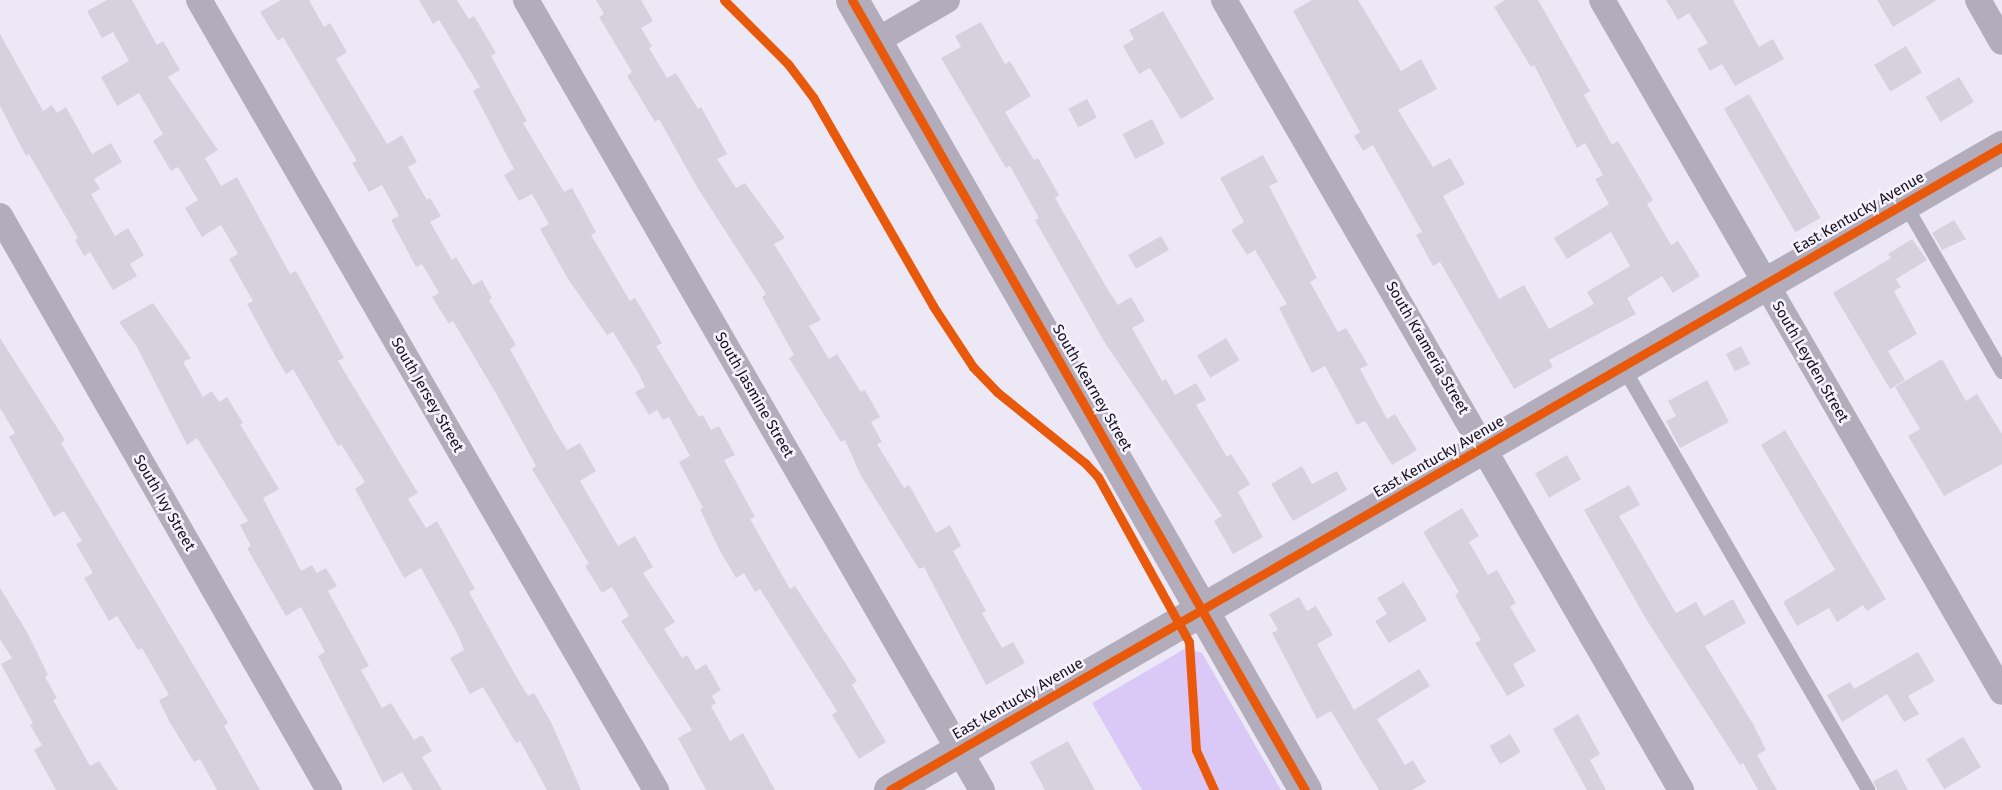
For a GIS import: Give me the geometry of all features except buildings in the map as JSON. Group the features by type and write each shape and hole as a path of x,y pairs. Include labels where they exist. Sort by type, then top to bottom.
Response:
{"street":[{"name":"South Jersey Street","path":"199,0 656,790"},
{"name":"South Jasmine Street","path":"526,0 982,790"},
{"name":"South Kearney Street","path":"852,0 1305,790"},
{"path":"876,41 947,0"},
{"name":"South Krameria Street","path":"1224,0 1681,790"},
{"name":"South Leyden Street","path":"1602,0 2002,692"},
{"path":"1978,0 2002,42"},
{"name":"East Kentucky Avenue","path":"890,790 2002,147"},
{"name":"South Ivy Street","path":"0,216 328,790"}],"lane":[{"path":"1905,204 2002,372"},
{"path":"1623,367 1868,790"}],"shaded area":[{"path":"1186,648 1202,653 1281,790 1142,790 1092,703"}],"cycle path":[{"path":"724,0 788,64 813,97 933,306 973,367 997,392 1085,463 1098,477 1189,642 1196,750 1214,790"},
{"path":"852,0 1305,790"},
{"path":"890,790 2002,147"}]}
